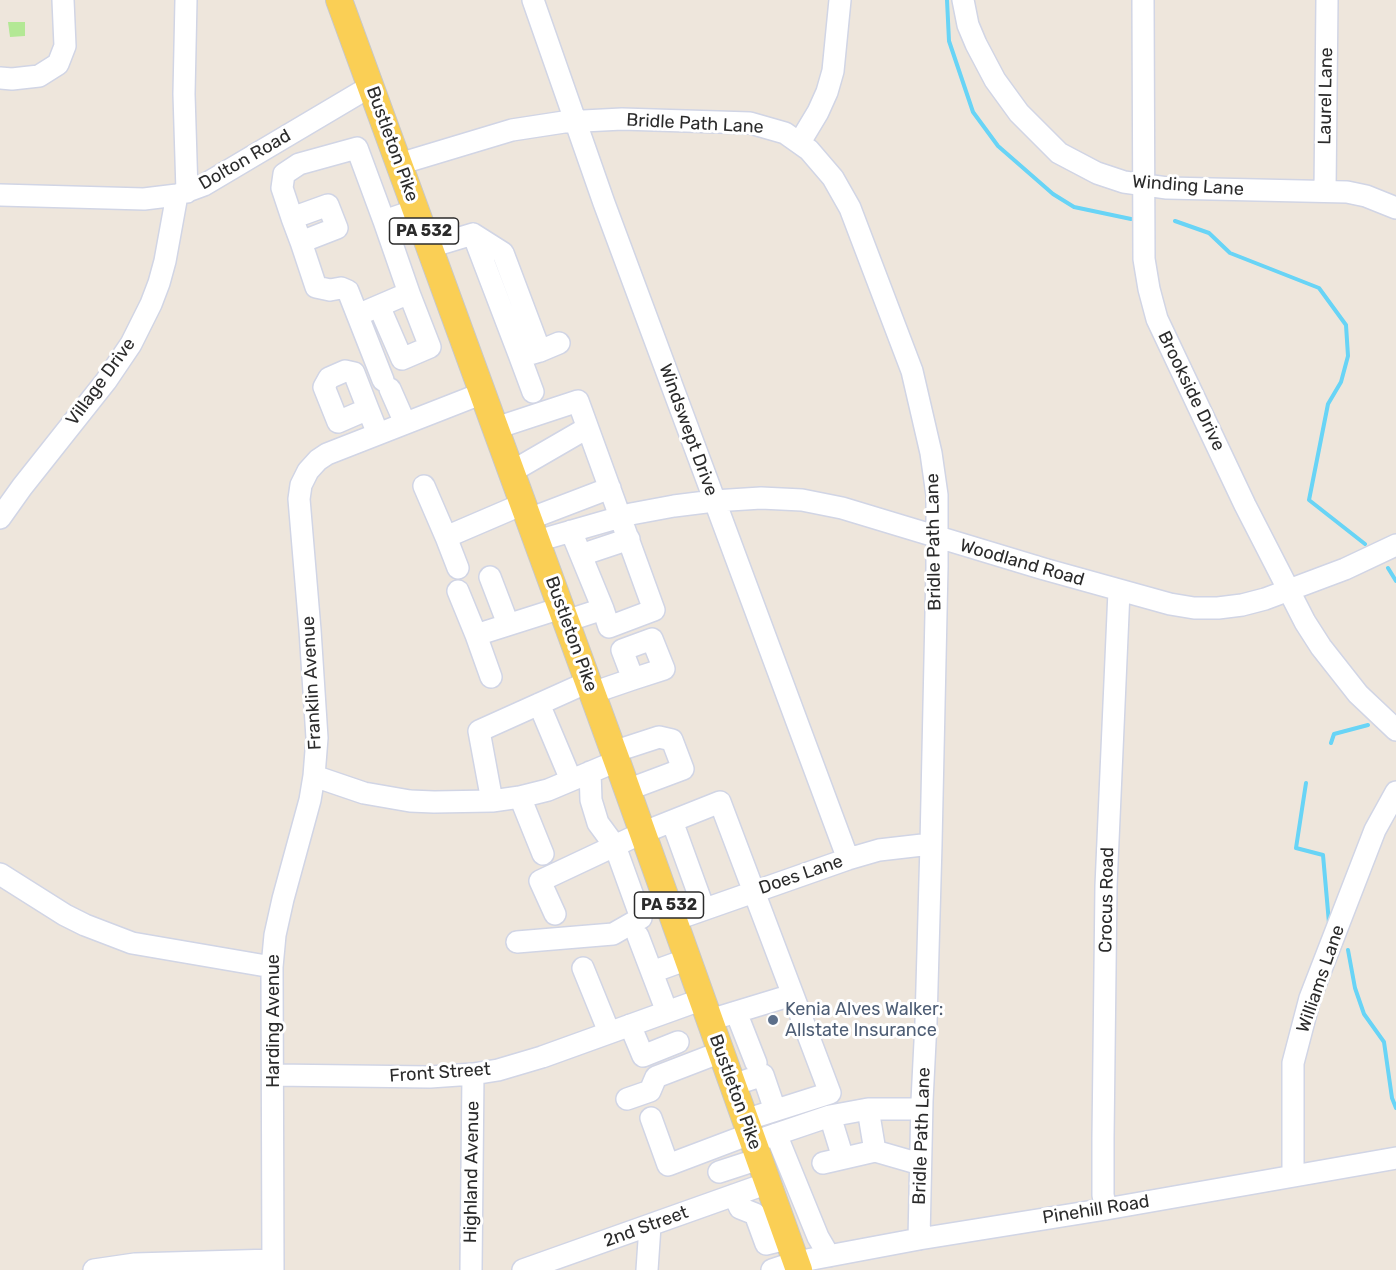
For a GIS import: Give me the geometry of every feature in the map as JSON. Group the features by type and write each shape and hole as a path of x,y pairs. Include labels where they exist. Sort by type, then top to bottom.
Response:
{"main road":[{"name":"Bustleton Pike","path":"339,0 564,614 733,1085 757,1138 768,1183 768,1217 789,1260"}],"street":[{"path":"0,78 12,80 39,76 58,64 65,45 63,0"},
{"name":"Village Drive","path":"0,518 106,381 131,344 159,283 182,194 186,0"},
{"name":"Windswept Drive","path":"533,0 714,501 848,859"},
{"path":"800,142 818,112 833,71 840,0"},
{"name":"Winding Lane","path":"963,0 968,25 985,63 1007,97 1033,128 1059,153 1097,173 1143,186 1167,188 1325,191 1366,196 1396,208"},
{"name":"Brookside Drive","path":"1143,0 1144,259 1157,319 1305,622 1339,671 1372,710 1396,730"},
{"name":"Laurel Lane","path":"1325,191 1327,0"},
{"name":"Dolton Road","path":"0,195 144,200 182,194 204,185 371,86"},
{"name":"Bridle Path Lane","path":"399,164 512,130 553,123 622,119 750,123 772,128 800,142 819,160 833,178 850,208 912,371 931,453 937,495 931,844 921,1109 919,1239"},
{"path":"379,306 402,359 430,347 357,148 299,164 285,174 282,188 316,287 330,290 341,288 348,291 405,423"},
{"path":"292,218 328,205 337,228 301,242"},
{"path":"384,221 416,210"},
{"path":"430,247 473,234 503,253 540,350 533,392"},
{"path":"358,315 409,293"},
{"path":"348,445 324,387 329,378 345,371 354,373 378,434"},
{"name":"Franklin Avenue","path":"483,393 327,454 318,460 304,478 298,500 317,715 314,776 363,792 410,801 492,801 548,790 580,776 615,756 660,737 672,740 683,769 627,790"},
{"path":"496,428 578,400 654,610 609,627 571,531"},
{"path":"338,422 368,409"},
{"path":"511,472 587,428"},
{"path":"424,486 459,568"},
{"path":"446,537 530,522 610,488"},
{"name":"Woodland Road","path":"530,522 571,531 621,517 674,506 714,501 782,499 822,504 1119,591 1194,608 1242,605 1345,569 1396,545"},
{"path":"581,555 628,539"},
{"path":"490,578 508,624"},
{"path":"458,591 491,677"},
{"name":"Crocus Road","path":"1106,1209 1103,1196 1103,1150 1106,886 1119,591"},
{"path":"476,635 508,624 603,609"},
{"path":"492,801 479,731 538,704 590,687 633,680"},
{"path":"518,942 613,934 641,918 615,846 598,823 580,776 538,704"},
{"name":"Harding Avenue","path":"273,1265 272,967 275,936 283,899 314,776"},
{"name":"Williams Lane","path":"1293,1176 1293,1063 1310,998 1375,830 1396,792"},
{"path":"520,797 543,854"},
{"path":"555,914 540,881 642,833 720,802 830,1093 775,1110 757,1138 720,1172"},
{"path":"672,821 704,909"},
{"name":"Does Lane","path":"674,920 848,859 879,850 931,844"},
{"path":"0,874 64,915 132,943 272,967"},
{"path":"634,898 662,888"},
{"path":"638,936 668,1012"},
{"path":"652,972 688,959"},
{"path":"583,968 609,1032"},
{"name":"Front Street","path":"273,1075 409,1077 473,1074 520,1064 668,1012 706,1010 736,1012 792,995"},
{"path":"736,1012 775,1110"},
{"path":"630,1025 643,1056 678,1042"},
{"path":"627,1099 650,1091 656,1077 721,1052"},
{"path":"733,1085 759,1070"},
{"name":"Highland Avenue","path":"471,1270 473,1074"},
{"path":"868,1109 875,1151"},
{"path":"651,1118 668,1165 831,1116 868,1109 921,1109"},
{"path":"831,1116 843,1158"},
{"path":"757,1138 818,1237 835,1260"},
{"path":"823,1162 875,1151 920,1164"},
{"name":"Pinehill Road","path":"789,1260 835,1260 919,1239 1396,1158"},
{"name":"2nd Street","path":"523,1270 650,1226 700,1199 734,1195 768,1183"},
{"path":"734,1195 740,1208 768,1217"},
{"path":"647,1270 650,1226"},
{"path":"94,1270 135,1264 273,1265"}],"green space":[{"path":"8,22 25,22 25,36 10,37"}],"waterway":[{"path":"947,0 949,41 973,112 998,146 1053,194 1074,207 1131,219"},
{"path":"1175,221 1209,233 1230,253 1319,288 1346,325 1348,356 1341,382 1328,404 1309,500 1365,544"},
{"path":"1388,568 1396,581"},
{"path":"1331,743 1334,734 1368,725"},
{"path":"1306,783 1296,848 1323,855 1329,923"},
{"path":"1348,950 1355,988 1364,1014 1384,1042 1392,1098 1396,1108"}],"place":[{"name":"Kenia Alves Walker: Allstate Insurance","path":"773,1020"}]}
